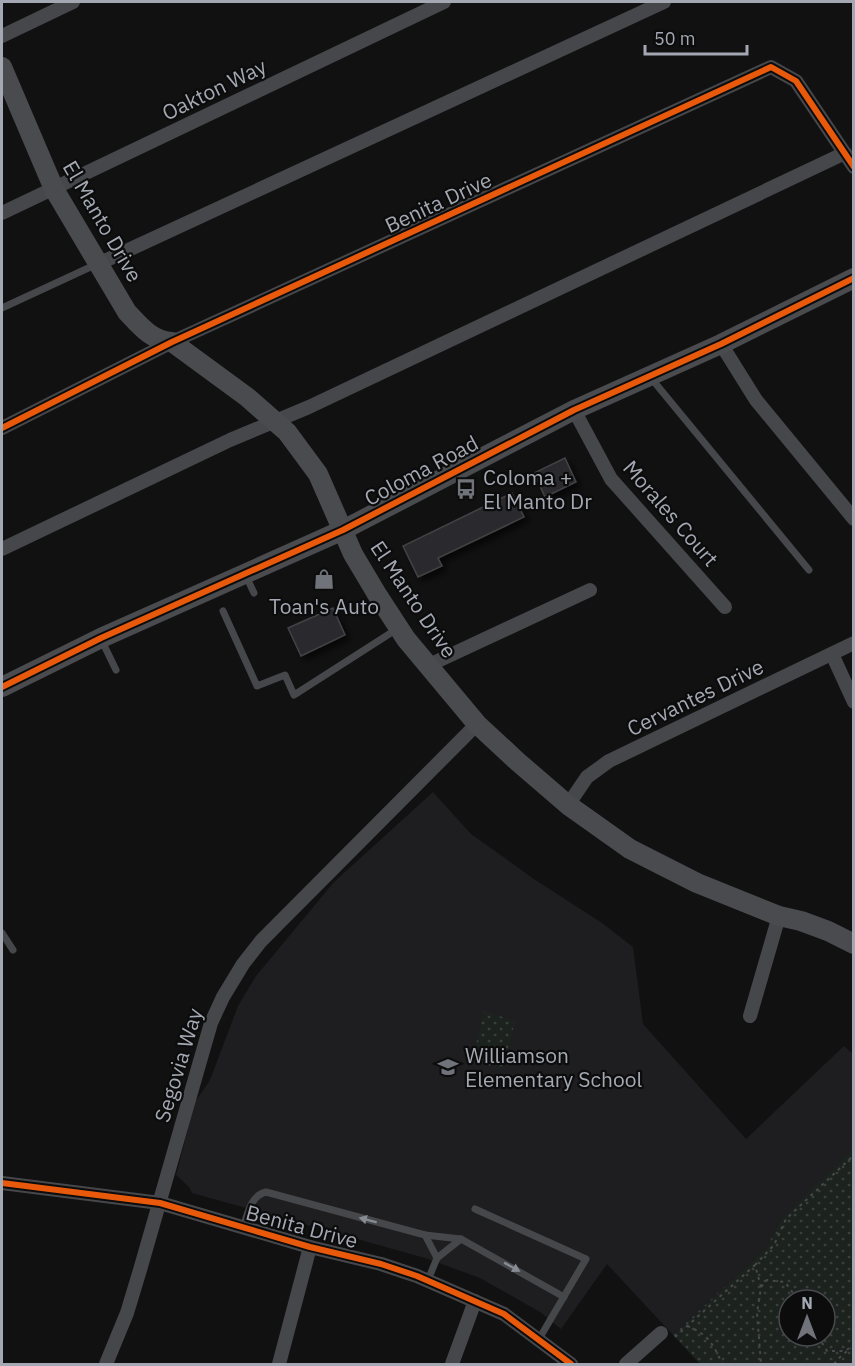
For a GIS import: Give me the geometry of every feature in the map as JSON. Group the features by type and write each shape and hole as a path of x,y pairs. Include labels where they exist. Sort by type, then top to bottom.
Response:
{"street":[{"path":"2,36 73,2"},
{"name":"Oakton Way","path":"2,213 444,2"},
{"path":"98,264 664,2"},
{"name":"El Manto Drive","path":"2,66 54,189 127,312 159,341 172,342 247,397 276,422 303,452 318,474 363,571 399,628 427,666 477,724 568,805 630,849 667,869 779,916 810,924 854,944"},
{"name":"Benita Drive","path":"2,428 172,342 771,68 796,81 851,162"},
{"path":"2,549 230,440 276,422 851,162"},
{"name":"Coloma Road","path":"2,687 101,638 343,530 574,410 721,344 854,278"},
{"path":"721,344 756,400 854,519"},
{"name":"Morales Court","path":"574,410 611,479 725,607"},
{"path":"427,666 590,590"},
{"name":"Cervantes Drive","path":"568,805 587,777 609,761 854,643"},
{"path":"832,654 854,702"},
{"name":"Segovia Way","path":"106,1365 127,1313 204,1041 223,997 243,964 274,928 477,724"},
{"path":"750,1016 779,916"},
{"name":"Benita Drive","path":"2,1183 160,1203 310,1247 381,1264 428,1280 504,1314 571,1365"},
{"path":"279,1365 310,1247"},
{"path":"452,1365 475,1301"},
{"path":"626,1365 661,1333"}],"lane":[{"path":"2,308 98,264"},
{"path":"649,376 809,570"},
{"path":"245,574 254,593"},
{"path":"223,610 256,686 285,675 294,696 399,628"},
{"path":"101,638 116,670"},
{"path":"2,933 13,950"},
{"path":"243,1227 254,1199 258,1194 266,1192 425,1235 460,1239 564,1297"},
{"path":"475,1209 586,1259 539,1339"},
{"path":"425,1235 437,1258"},
{"path":"428,1280 437,1258 460,1239"}],"path":[{"path":"675,1337 755,1265 774,1245 786,1219 854,1155"},
{"path":"755,1265 761,1287 757,1313 761,1365"},
{"path":"761,1287 767,1280 785,1282 789,1288"},
{"path":"687,1326 705,1335 718,1354 722,1365"},
{"path":"825,1348 827,1351 844,1351 854,1346"},
{"path":"834,1365 854,1346"}],"shaded area":[{"name":"Williamson Elementary School","path":"433,792 471,834 534,879 602,923 633,947 643,1024 746,1139 844,1046 853,1054 853,1164 779,1222 767,1247 673,1335 607,1264 561,1329 540,1312 480,1278 425,1258 192,1193 176,1175 195,1102 210,1080 238,1006 256,976 334,882"},
{"path":"484,1011 515,1021 503,1069 472,1061"},
{"path":"853,1149 853,1364 700,1364 673,1335 767,1247 779,1222"}],"building":[{"path":"565,458 576,482 545,497 534,473"},
{"path":"512,493 524,517 438,558 442,566 418,577 403,546"},
{"path":"333,608 345,635 301,656 288,628"}],"cycle path":[{"path":"2,428 172,342 771,67 796,81 854,167"},
{"path":"2,687 101,638 343,530 574,410 721,344 854,278"},
{"path":"2,1183 160,1203 310,1247 381,1264 417,1276 504,1314 571,1364"}],"place":[{"name":"Coloma + El Manto Dr","path":"466,489"},
{"name":"Toan's Auto","path":"324,579"},
{"name":"Williamson Elementary School","path":"448,1067"}]}
